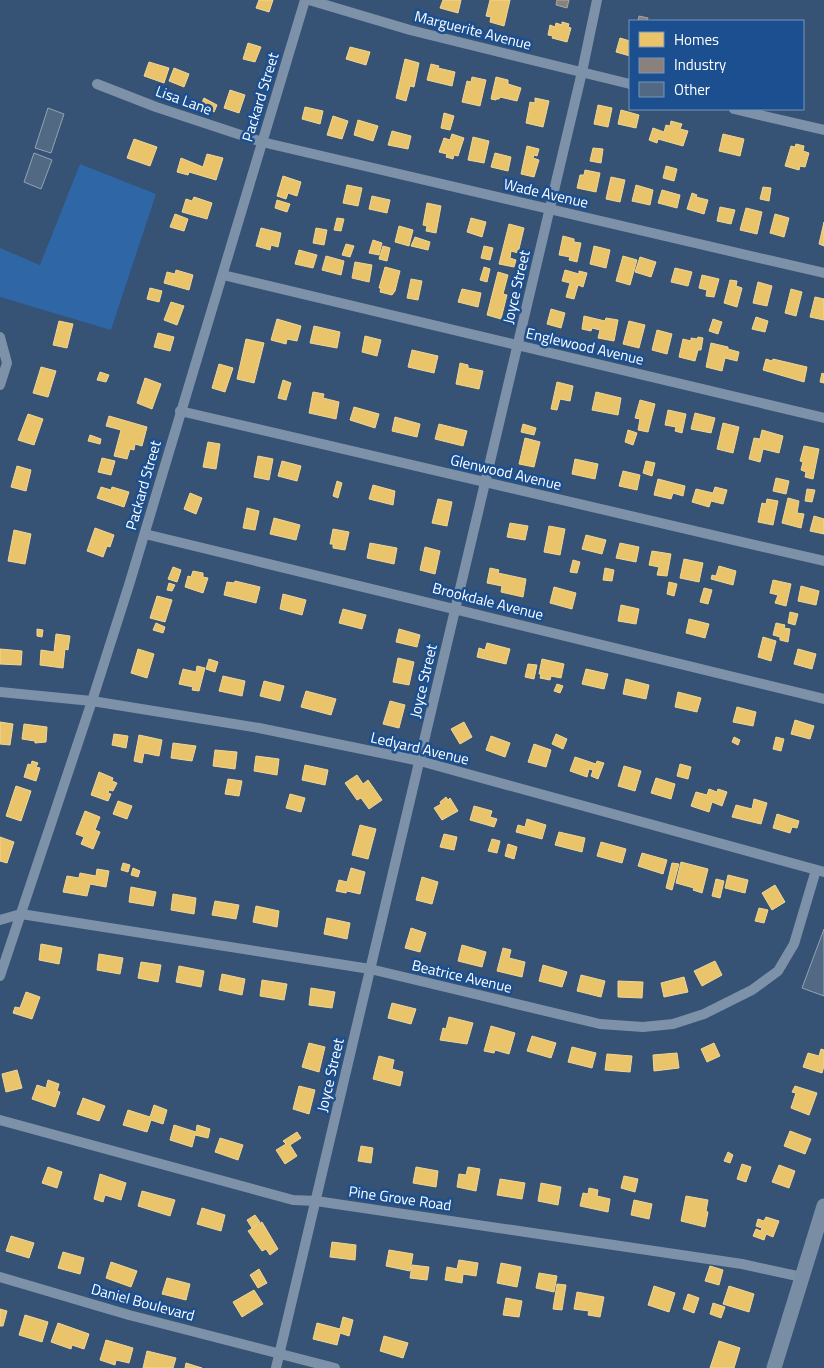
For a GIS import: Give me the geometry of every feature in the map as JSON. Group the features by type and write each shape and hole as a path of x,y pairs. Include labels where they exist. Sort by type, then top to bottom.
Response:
{"main road":[{"path":"774,1368 824,1206"}],"street":[{"name":"Marguerite Avenue","path":"307,0 410,30 629,84"},
{"name":"Packard Street","path":"0,976 92,701 145,534 180,411 307,0"},
{"name":"Joyce Street","path":"276,1368 550,209 597,0"},
{"name":"Lisa Lane","path":"97,84 164,110 262,142"},
{"path":"738,110 824,130"},
{"name":"Wade Avenue","path":"262,142 824,273"},
{"name":"Englewood Avenue","path":"223,275 824,418"},
{"path":"0,337 7,363 0,385"},
{"name":"Glenwood Avenue","path":"180,411 824,561"},
{"name":"Brookdale Avenue","path":"145,534 824,699"},
{"name":"Ledyard Avenue","path":"0,692 92,701 259,728 420,761 820,871"},
{"name":"Beatrice Avenue","path":"20,914 370,969 600,1024 643,1027 673,1024 704,1014 752,990 778,971 794,944 820,871"},
{"path":"0,920 20,914"},
{"name":"Pine Grove Road","path":"0,1120 292,1200 316,1201 742,1264 802,1277"},
{"name":"Daniel Boulevard","path":"0,1277 129,1315 335,1368"}],"shaded area":[{"path":"80,164 156,194 111,330 0,297 0,248 40,265"}],"building: Homes":[{"path":"259,0 273,0 269,12 256,8"},
{"path":"443,0 461,0 458,13 440,8"},
{"path":"490,0 510,0 504,26 490,22 491,17 486,16"},
{"path":"562,22 569,24 568,27 571,28 567,42 548,35 550,25 555,27 556,23 562,25"},
{"path":"620,38 629,41 629,56 616,52"},
{"path":"248,43 261,47 255,62 243,59"},
{"path":"350,47 370,52 366,65 346,59"},
{"path":"405,59 419,63 414,87 410,86 406,101 396,98"},
{"path":"149,62 169,68 164,83 144,76"},
{"path":"431,64 439,66 438,68 455,72 452,86 427,80"},
{"path":"174,68 189,74 184,87 169,81"},
{"path":"472,77 486,80 480,106 462,102 467,81 471,82"},
{"path":"496,77 508,80 508,84 521,88 517,101 500,97 496,100 491,99"},
{"path":"230,90 245,95 239,113 224,108"},
{"path":"204,98 217,105 214,112 201,105"},
{"path":"535,98 549,101 543,127 526,123 530,102 535,103"},
{"path":"598,105 612,108 608,127 594,124"},
{"path":"305,107 323,111 320,124 302,119"},
{"path":"621,110 639,115 636,128 618,124"},
{"path":"444,113 454,116 450,130 441,128"},
{"path":"333,116 348,121 342,139 327,135"},
{"path":"358,120 378,126 373,141 354,135"},
{"path":"671,121 682,124 680,129 688,131 683,146 658,139 657,143 649,140 653,128 664,132 666,125 670,126"},
{"path":"392,131 411,136 408,149 388,145"},
{"path":"452,134 464,138 458,156 454,155 453,159 446,157 447,154 439,152 444,138 450,140"},
{"path":"723,134 744,139 740,156 719,151"},
{"path":"473,137 489,141 484,163 468,160"},
{"path":"134,139 157,147 150,166 127,158"},
{"path":"796,144 804,146 803,151 809,153 805,167 800,166 799,170 785,166 791,146 795,147"},
{"path":"527,146 539,149 537,156 534,155 533,158 539,160 534,177 521,174"},
{"path":"593,148 603,149 601,163 590,161"},
{"path":"495,153 511,157 508,171 491,167"},
{"path":"207,154 223,158 216,180 189,172 188,175 177,172 181,158 203,167"},
{"path":"666,166 677,169 674,181 663,178"},
{"path":"585,170 600,173 596,192 577,188 580,175 584,175"},
{"path":"283,176 301,182 297,196 288,193 286,199 277,196"},
{"path":"611,177 625,180 620,202 606,199"},
{"path":"347,185 362,188 358,206 343,203"},
{"path":"636,185 653,190 650,205 632,201"},
{"path":"763,187 771,188 769,201 760,199"},
{"path":"662,190 680,195 677,208 658,203"},
{"path":"692,193 697,195 696,197 708,200 704,214 687,209"},
{"path":"372,196 390,200 387,213 369,209"},
{"path":"194,197 212,203 207,219 182,212 186,199 192,201"},
{"path":"277,200 290,204 287,212 275,208"},
{"path":"427,203 441,206 436,233 426,231 427,226 423,225"},
{"path":"720,207 735,210 731,224 717,221"},
{"path":"746,208 762,212 757,234 740,230"},
{"path":"175,214 188,219 184,231 170,227"},
{"path":"775,214 789,218 784,237 770,233"},
{"path":"337,218 344,219 341,231 334,230"},
{"path":"471,218 486,222 482,237 467,232"},
{"path":"824,222 824,246 819,244"},
{"path":"509,224 524,228 518,253 511,251 510,258 516,260 514,267 499,264"},
{"path":"399,226 413,230 409,246 395,242"},
{"path":"261,228 281,233 278,247 271,245 270,250 256,246"},
{"path":"316,228 327,230 324,245 313,243"},
{"path":"563,236 574,239 574,242 581,243 577,262 569,260 570,257 559,255"},
{"path":"415,237 430,242 428,250 411,246"},
{"path":"373,240 382,243 379,255 369,253"},
{"path":"346,244 354,246 350,257 342,255"},
{"path":"383,246 390,248 387,261 379,259"},
{"path":"484,246 493,248 490,260 481,258"},
{"path":"594,246 610,250 606,268 590,264"},
{"path":"299,250 317,255 313,268 295,264"},
{"path":"326,256 344,261 341,275 322,270"},
{"path":"623,256 637,260 630,285 616,281"},
{"path":"640,257 656,262 651,277 635,272"},
{"path":"355,262 372,265 369,282 352,278"},
{"path":"385,267 400,271 395,291 392,295 380,292 381,288 379,288"},
{"path":"484,267 490,269 487,282 480,280"},
{"path":"675,268 692,272 688,286 671,282"},
{"path":"176,270 193,275 189,290 164,283 167,272 175,274"},
{"path":"565,270 579,274 579,271 587,273 583,287 578,285 574,299 566,297 570,283 562,281"},
{"path":"498,272 508,275 503,294 507,295 501,319 487,315"},
{"path":"702,275 719,279 714,297 706,296 707,290 699,288"},
{"path":"411,279 422,281 418,300 407,298"},
{"path":"730,280 737,281 736,286 742,288 737,307 724,303"},
{"path":"758,282 772,286 767,306 753,303"},
{"path":"150,288 162,291 159,302 147,299"},
{"path":"462,289 481,293 478,307 458,302"},
{"path":"791,289 802,292 796,316 785,313"},
{"path":"815,297 824,299 824,320 810,317"},
{"path":"171,302 184,306 177,325 164,320"},
{"path":"551,309 565,313 561,328 547,324"},
{"path":"584,316 605,321 606,318 618,320 614,341 598,338 600,330 592,328 591,331 582,329"},
{"path":"756,317 768,321 765,332 752,329"},
{"path":"277,319 301,326 297,341 287,339 286,344 271,340"},
{"path":"713,319 722,322 718,334 709,331"},
{"path":"59,321 73,324 67,348 53,345"},
{"path":"629,321 645,325 639,348 623,344"},
{"path":"314,326 340,332 337,348 310,343"},
{"path":"657,330 672,334 667,354 652,350"},
{"path":"158,333 174,337 170,351 154,347"},
{"path":"365,336 381,340 377,356 362,352"},
{"path":"698,337 703,338 701,350 698,350 695,361 679,357 683,339 691,341 691,338 697,339"},
{"path":"246,339 264,343 254,383 237,379"},
{"path":"711,343 739,352 737,361 725,358 722,371 706,367"},
{"path":"412,350 438,356 434,373 408,367"},
{"path":"766,359 807,367 804,382 763,370"},
{"path":"460,363 468,365 468,368 483,371 479,389 456,384"},
{"path":"219,364 233,368 225,392 212,388"},
{"path":"41,367 56,371 48,397 33,393"},
{"path":"100,372 109,375 106,382 97,380"},
{"path":"822,373 824,374 824,383 820,382"},
{"path":"145,378 161,384 152,409 137,403"},
{"path":"283,380 291,383 286,400 278,398"},
{"path":"557,382 573,386 570,401 560,399 557,410 551,409"},
{"path":"313,392 324,394 323,398 339,402 336,419 309,413"},
{"path":"596,392 621,398 618,415 592,410"},
{"path":"640,400 655,404 648,432 638,430 640,419 635,418"},
{"path":"354,407 379,414 375,428 350,420"},
{"path":"668,410 686,414 682,433 675,431 676,427 665,425"},
{"path":"695,413 715,418 711,433 691,429"},
{"path":"28,414 43,419 34,445 18,440"},
{"path":"109,416 147,427 142,446 135,444 134,450 130,449 127,459 114,456 121,430 106,426"},
{"path":"395,417 420,424 417,437 392,431"},
{"path":"723,423 739,427 733,453 717,449"},
{"path":"439,424 467,431 463,446 435,439"},
{"path":"523,424 536,428 534,435 521,432"},
{"path":"628,430 637,433 633,445 625,442"},
{"path":"762,430 783,436 779,453 763,449 760,462 749,459 754,438 760,439"},
{"path":"90,435 101,439 100,444 88,441"},
{"path":"525,438 540,442 534,467 519,464"},
{"path":"208,442 220,444 216,469 203,467"},
{"path":"804,446 819,449 813,479 805,477 806,472 801,470 803,462 800,461"},
{"path":"258,456 273,459 269,480 254,477"},
{"path":"102,458 115,461 111,475 98,472"},
{"path":"575,459 598,464 595,479 572,474"},
{"path":"282,461 301,466 297,481 278,476"},
{"path":"646,461 655,463 652,476 643,473"},
{"path":"17,466 31,470 26,491 11,487"},
{"path":"623,471 640,475 637,490 619,486"},
{"path":"776,478 789,481 786,494 773,491"},
{"path":"658,479 685,486 683,496 673,493 671,499 654,495"},
{"path":"337,481 342,483 338,498 333,496"},
{"path":"373,485 395,491 393,505 369,499"},
{"path":"101,487 111,490 112,487 129,492 124,507 97,498"},
{"path":"715,487 727,490 723,504 711,501 709,507 692,502 696,489 713,493"},
{"path":"807,489 815,490 812,502 805,501"},
{"path":"190,493 202,498 196,514 184,509"},
{"path":"788,498 799,501 797,513 804,514 801,528 782,523"},
{"path":"438,499 452,502 447,526 432,523"},
{"path":"767,499 778,501 773,525 758,522 762,503 766,504"},
{"path":"247,508 259,511 255,530 243,528"},
{"path":"814,516 824,519 824,534 810,531"},
{"path":"274,518 300,525 296,540 270,534"},
{"path":"510,523 528,526 525,540 507,537"},
{"path":"549,526 565,529 560,555 544,552"},
{"path":"95,528 114,535 110,547 107,546 103,557 87,551"},
{"path":"333,529 349,532 345,550 333,548 333,544 330,544"},
{"path":"14,530 31,534 25,564 8,561"},
{"path":"586,535 606,540 602,554 582,549"},
{"path":"370,543 397,548 394,564 367,558"},
{"path":"620,543 639,547 636,562 616,558"},
{"path":"425,547 440,551 435,574 420,570"},
{"path":"652,551 671,554 667,576 657,575 659,567 649,565"},
{"path":"684,559 703,563 699,582 680,578"},
{"path":"573,560 580,562 577,573 570,572"},
{"path":"719,566 736,571 733,585 711,579 712,575 716,576"},
{"path":"173,567 181,570 177,582 168,579"},
{"path":"490,568 499,570 498,573 526,579 523,597 501,592 502,586 487,583"},
{"path":"605,568 614,570 612,581 603,580"},
{"path":"193,571 203,573 203,577 208,578 203,593 185,587 188,576 191,577"},
{"path":"773,580 791,584 786,606 775,603 778,595 770,593"},
{"path":"235,581 260,587 256,603 224,595 227,582 234,583"},
{"path":"669,582 677,584 674,596 667,594"},
{"path":"169,583 175,585 172,591 167,590"},
{"path":"801,586 819,591 816,605 798,601"},
{"path":"554,587 576,593 572,609 550,603"},
{"path":"704,588 712,590 708,604 700,602"},
{"path":"283,594 306,600 302,615 280,609"},
{"path":"157,596 172,600 165,622 150,618"},
{"path":"621,605 639,609 636,624 618,621"},
{"path":"343,609 366,615 362,629 339,623"},
{"path":"790,612 798,614 795,625 788,623"},
{"path":"689,619 709,624 705,638 686,633"},
{"path":"156,623 165,627 163,633 153,630"},
{"path":"776,623 785,625 784,628 790,629 788,642 780,640 780,637 773,635"},
{"path":"37,629 43,630 42,637 37,636"},
{"path":"399,629 420,635 417,647 396,642"},
{"path":"56,634 70,636 68,650 65,649 63,668 40,665 41,650 54,652"},
{"path":"763,637 776,641 771,661 758,657"},
{"path":"487,643 510,649 506,664 477,657 479,648 485,650"},
{"path":"0,649 22,651 21,665 0,664"},
{"path":"138,649 154,654 147,678 131,673"},
{"path":"798,649 816,654 812,669 794,664"},
{"path":"398,658 414,662 409,685 393,682"},
{"path":"209,659 218,662 215,672 206,669"},
{"path":"542,659 564,664 561,678 551,676 550,680 540,678"},
{"path":"528,664 537,665 534,679 525,677"},
{"path":"197,666 205,668 199,691 192,690 193,687 179,684 183,669 196,672"},
{"path":"586,669 608,674 604,689 582,684"},
{"path":"223,676 245,681 242,696 219,691"},
{"path":"626,679 649,685 646,699 623,694"},
{"path":"264,681 284,686 280,701 260,696"},
{"path":"557,684 563,686 560,693 554,691"},
{"path":"306,691 336,699 331,715 301,707"},
{"path":"678,692 701,698 697,712 675,707"},
{"path":"390,701 405,705 399,728 383,724"},
{"path":"737,707 756,712 753,726 733,722"},
{"path":"795,720 814,726 810,739 791,734"},
{"path":"0,722 13,724 10,745 0,744"},
{"path":"464,722 472,737 460,744 451,729"},
{"path":"24,724 47,727 46,742 35,743 35,741 22,739"},
{"path":"114,734 128,736 126,748 112,745"},
{"path":"556,734 567,739 563,749 552,744"},
{"path":"139,735 162,740 159,756 144,753 142,763 134,761"},
{"path":"491,736 510,743 505,757 486,750"},
{"path":"734,737 740,740 738,745 732,742"},
{"path":"776,737 784,739 781,751 773,749"},
{"path":"173,743 196,746 192,761 171,758"},
{"path":"534,744 551,750 546,767 528,762"},
{"path":"215,750 237,752 235,769 213,766"},
{"path":"256,756 279,759 277,775 254,771"},
{"path":"575,757 596,764 597,761 604,763 598,779 591,776 593,770 589,769 587,777 570,771"},
{"path":"32,761 38,763 36,767 40,768 36,781 24,777 28,764 31,765"},
{"path":"680,764 691,767 688,779 677,776"},
{"path":"305,765 328,770 325,785 302,780"},
{"path":"624,766 641,771 635,791 618,786"},
{"path":"99,772 113,778 112,781 117,783 113,791 109,790 108,793 111,794 108,801 91,795"},
{"path":"357,775 363,784 368,780 382,800 369,809 361,798 357,800 345,783"},
{"path":"656,778 675,784 671,799 651,793"},
{"path":"228,779 242,781 239,796 225,794"},
{"path":"16,786 31,791 21,821 6,816"},
{"path":"709,789 717,792 718,789 727,792 722,806 712,802 709,812 691,806 696,792 707,795"},
{"path":"290,794 305,798 301,812 286,808"},
{"path":"446,797 448,800 450,798 458,811 442,820 434,808 441,804 440,802"},
{"path":"754,799 767,803 761,824 732,817 736,805 752,809"},
{"path":"118,801 132,806 127,819 113,814"},
{"path":"474,806 492,811 490,817 497,819 494,827 470,820"},
{"path":"85,811 100,817 95,830 100,832 93,849 81,844 84,837 76,834"},
{"path":"777,814 799,821 797,828 792,827 790,833 773,828"},
{"path":"527,819 546,825 542,839 516,832 518,825 525,827"},
{"path":"360,825 376,829 368,859 352,855"},
{"path":"559,832 585,838 582,852 555,845"},
{"path":"444,834 457,837 454,850 440,847"},
{"path":"0,837 14,842 7,863 0,861"},
{"path":"492,839 500,841 497,853 488,851"},
{"path":"601,842 626,849 622,863 597,856"},
{"path":"508,844 517,847 514,859 505,856"},
{"path":"642,853 667,860 663,874 638,866"},
{"path":"681,862 708,869 702,893 693,890 694,888 676,883"},
{"path":"123,863 130,865 128,872 121,870"},
{"path":"672,863 679,864 672,890 666,888"},
{"path":"133,868 140,871 138,877 131,875"},
{"path":"351,868 365,872 360,894 336,891 339,880 347,882"},
{"path":"97,869 109,871 106,887 90,884 87,896 63,892 67,876 79,878 80,873 96,876"},
{"path":"728,875 748,880 745,893 725,888"},
{"path":"422,877 438,882 432,904 416,900"},
{"path":"716,879 724,881 720,898 712,896"},
{"path":"775,885 785,902 772,910 762,893"},
{"path":"131,887 156,892 153,906 129,902"},
{"path":"173,894 196,898 194,914 171,910"},
{"path":"215,901 239,905 236,919 212,915"},
{"path":"256,906 279,911 277,927 253,922"},
{"path":"759,908 768,910 764,923 755,921"},
{"path":"327,918 350,923 347,939 324,934"},
{"path":"411,928 426,933 420,952 405,948"},
{"path":"41,944 62,948 59,964 39,960"},
{"path":"462,945 486,952 482,967 458,961"},
{"path":"503,948 511,950 509,958 525,962 522,977 497,971"},
{"path":"99,954 123,958 120,974 97,970"},
{"path":"715,961 722,975 702,986 694,971"},
{"path":"141,962 161,965 158,982 138,978"},
{"path":"543,965 567,972 562,987 539,981"},
{"path":"179,966 204,971 201,987 176,982"},
{"path":"222,974 245,979 242,995 219,990"},
{"path":"581,975 605,981 601,997 577,991"},
{"path":"684,977 688,992 664,997 661,983"},
{"path":"262,980 287,984 284,1000 260,996"},
{"path":"618,981 643,982 642,998 618,997"},
{"path":"311,988 335,992 332,1008 309,1005"},
{"path":"26,992 40,997 32,1019 13,1013 15,1007 20,1008"},
{"path":"392,1003 416,1009 411,1024 388,1018"},
{"path":"449,1017 473,1023 467,1044 440,1040 443,1028 446,1029"},
{"path":"491,1026 515,1033 509,1054 495,1050 494,1053 484,1051"},
{"path":"532,1036 556,1043 551,1058 527,1051"},
{"path":"309,1043 325,1047 319,1072 302,1067"},
{"path":"714,1043 720,1056 707,1062 701,1049"},
{"path":"572,1047 596,1053 592,1068 568,1062"},
{"path":"821,1049 824,1050 822,1073 803,1067 808,1053 819,1056"},
{"path":"677,1053 679,1068 654,1071 653,1055"},
{"path":"607,1054 632,1056 630,1072 605,1070"},
{"path":"379,1056 394,1060 392,1069 403,1072 400,1086 373,1079"},
{"path":"17,1070 22,1088 6,1092 2,1074"},
{"path":"48,1080 59,1084 57,1091 60,1092 55,1107 32,1099 37,1085 46,1088"},
{"path":"299,1086 315,1090 309,1114 293,1109"},
{"path":"795,1086 817,1093 809,1115 791,1108 796,1093 792,1092"},
{"path":"83,1098 105,1106 99,1121 77,1114"},
{"path":"154,1105 167,1110 163,1124 151,1120 147,1132 123,1125 128,1110 150,1117"},
{"path":"174,1125 196,1132 197,1125 210,1129 208,1138 195,1135 192,1147 170,1140"},
{"path":"790,1131 811,1139 805,1154 784,1146"},
{"path":"297,1132 301,1138 290,1145 297,1156 285,1164 276,1150 286,1144 283,1141"},
{"path":"220,1138 243,1145 238,1160 215,1152"},
{"path":"361,1146 373,1148 371,1163 358,1161"},
{"path":"728,1152 733,1155 730,1163 724,1161"},
{"path":"742,1164 751,1167 746,1182 737,1179"},
{"path":"779,1165 795,1171 789,1188 772,1182"},
{"path":"48,1167 62,1172 57,1188 42,1183"},
{"path":"416,1167 438,1171 436,1187 413,1183"},
{"path":"468,1167 480,1169 476,1191 457,1187 459,1174 466,1175"},
{"path":"100,1174 126,1183 121,1200 105,1195 103,1202 94,1199"},
{"path":"624,1176 638,1179 635,1192 621,1188"},
{"path":"500,1179 525,1183 522,1199 497,1195"},
{"path":"541,1183 561,1187 558,1205 538,1201"},
{"path":"589,1188 598,1190 597,1196 610,1199 608,1212 580,1206 583,1193 588,1194"},
{"path":"142,1191 175,1200 170,1216 138,1206"},
{"path":"686,1196 708,1200 705,1227 681,1221"},
{"path":"634,1200 652,1204 649,1219 631,1215"},
{"path":"202,1208 225,1215 221,1231 197,1224"},
{"path":"255,1215 260,1222 252,1228 247,1220"},
{"path":"766,1217 779,1221 773,1237 766,1234 764,1240 753,1236 756,1229 761,1231 762,1228 756,1226 758,1219 764,1221"},
{"path":"262,1222 278,1249 270,1255 266,1249 262,1251 248,1231"},
{"path":"11,1236 34,1243 29,1258 6,1251"},
{"path":"332,1242 356,1245 355,1260 330,1257"},
{"path":"389,1250 413,1254 410,1271 386,1266"},
{"path":"63,1252 84,1258 80,1274 58,1268"},
{"path":"459,1260 478,1263 476,1276 463,1274 462,1283 445,1280 447,1267 457,1269"},
{"path":"111,1262 137,1271 131,1287 106,1278"},
{"path":"501,1263 521,1267 517,1287 497,1283"},
{"path":"412,1265 429,1267 427,1280 410,1278"},
{"path":"710,1266 723,1270 719,1285 705,1281"},
{"path":"259,1269 267,1283 258,1288 250,1275"},
{"path":"539,1273 557,1276 554,1292 536,1288"},
{"path":"167,1278 190,1284 186,1300 162,1294"},
{"path":"557,1284 566,1285 562,1310 553,1309"},
{"path":"654,1286 675,1293 669,1312 648,1305"},
{"path":"729,1286 754,1294 749,1312 723,1304"},
{"path":"254,1290 263,1304 242,1317 233,1302"},
{"path":"577,1292 604,1297 600,1317 588,1315 589,1311 574,1309"},
{"path":"688,1294 699,1298 694,1313 683,1309"},
{"path":"506,1298 522,1301 519,1317 503,1315"},
{"path":"713,1303 725,1307 721,1318 710,1314"},
{"path":"0,1309 7,1311 3,1326 0,1326"},
{"path":"25,1315 48,1322 42,1342 19,1335"},
{"path":"343,1317 353,1320 349,1336 340,1333 337,1345 313,1339 317,1323 340,1329"},
{"path":"58,1323 89,1334 84,1349 72,1345 71,1349 51,1342"},
{"path":"384,1336 408,1343 403,1358 380,1351"},
{"path":"106,1340 133,1348 129,1363 116,1360 115,1365 100,1360"},
{"path":"719,1341 740,1348 734,1368 710,1368"},
{"path":"147,1351 176,1358 173,1368 143,1368"},
{"path":"186,1363 202,1368 185,1368"}],"building: Industry":[{"path":"557,0 569,0 567,8 556,5"},
{"path":"639,16 648,18 647,20 638,20"}],"building: Other":[{"path":"48,108 64,114 51,153 35,148"},
{"path":"34,153 52,160 41,189 24,182"},
{"path":"824,929 824,996 802,988"}]}
